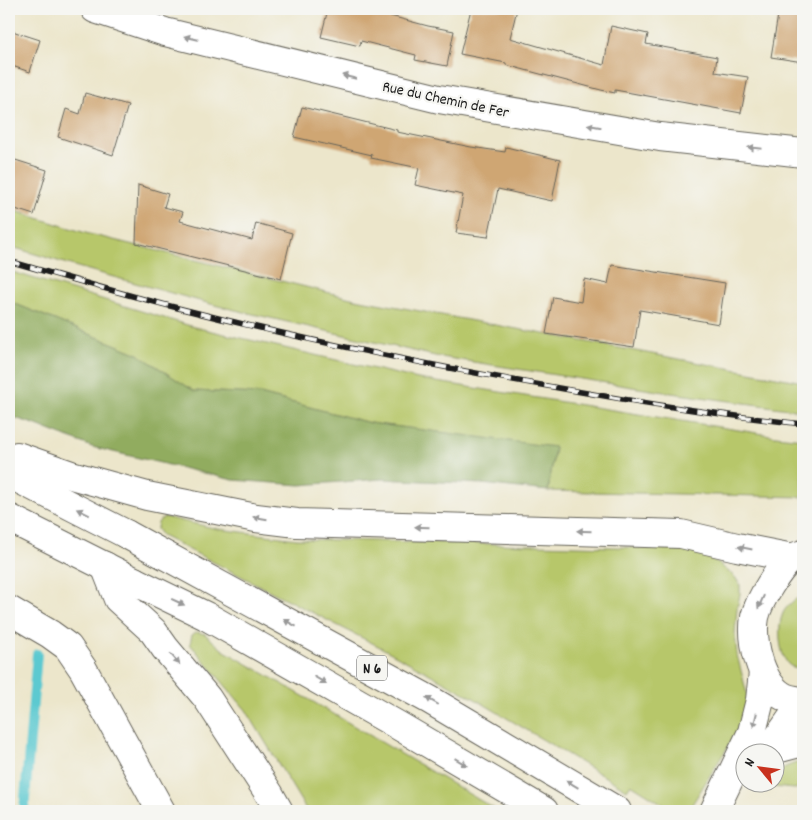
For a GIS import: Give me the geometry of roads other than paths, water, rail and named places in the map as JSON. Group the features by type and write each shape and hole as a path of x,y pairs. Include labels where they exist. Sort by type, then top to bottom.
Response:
{"main road":[{"name":"Rue du Chemin de Fer","path":"94,9 165,32 439,99 660,137 803,154"},
{"path":"9,459 17,456 147,496 256,518 297,524 681,534 737,547 798,556"},
{"name":"N 6","path":"9,474 126,534 430,700 615,810"},
{"name":"N 6","path":"9,518 206,616 544,811"},
{"path":"775,742 803,702 781,695 772,686 763,672 756,650 754,634 756,615 776,575 798,556"},
{"path":"105,566 118,599 153,630 165,648 206,698 279,811"},
{"path":"9,610 68,647 83,669 161,811"},
{"path":"716,808 752,732 760,700 763,672"},
{"path":"784,747 803,742"},
{"path":"716,808 734,788"}],"waterway":[{"path":"24,811 37,654"}],"railway":[{"path":"9,261 174,307 363,351 615,398 803,424"}]}
